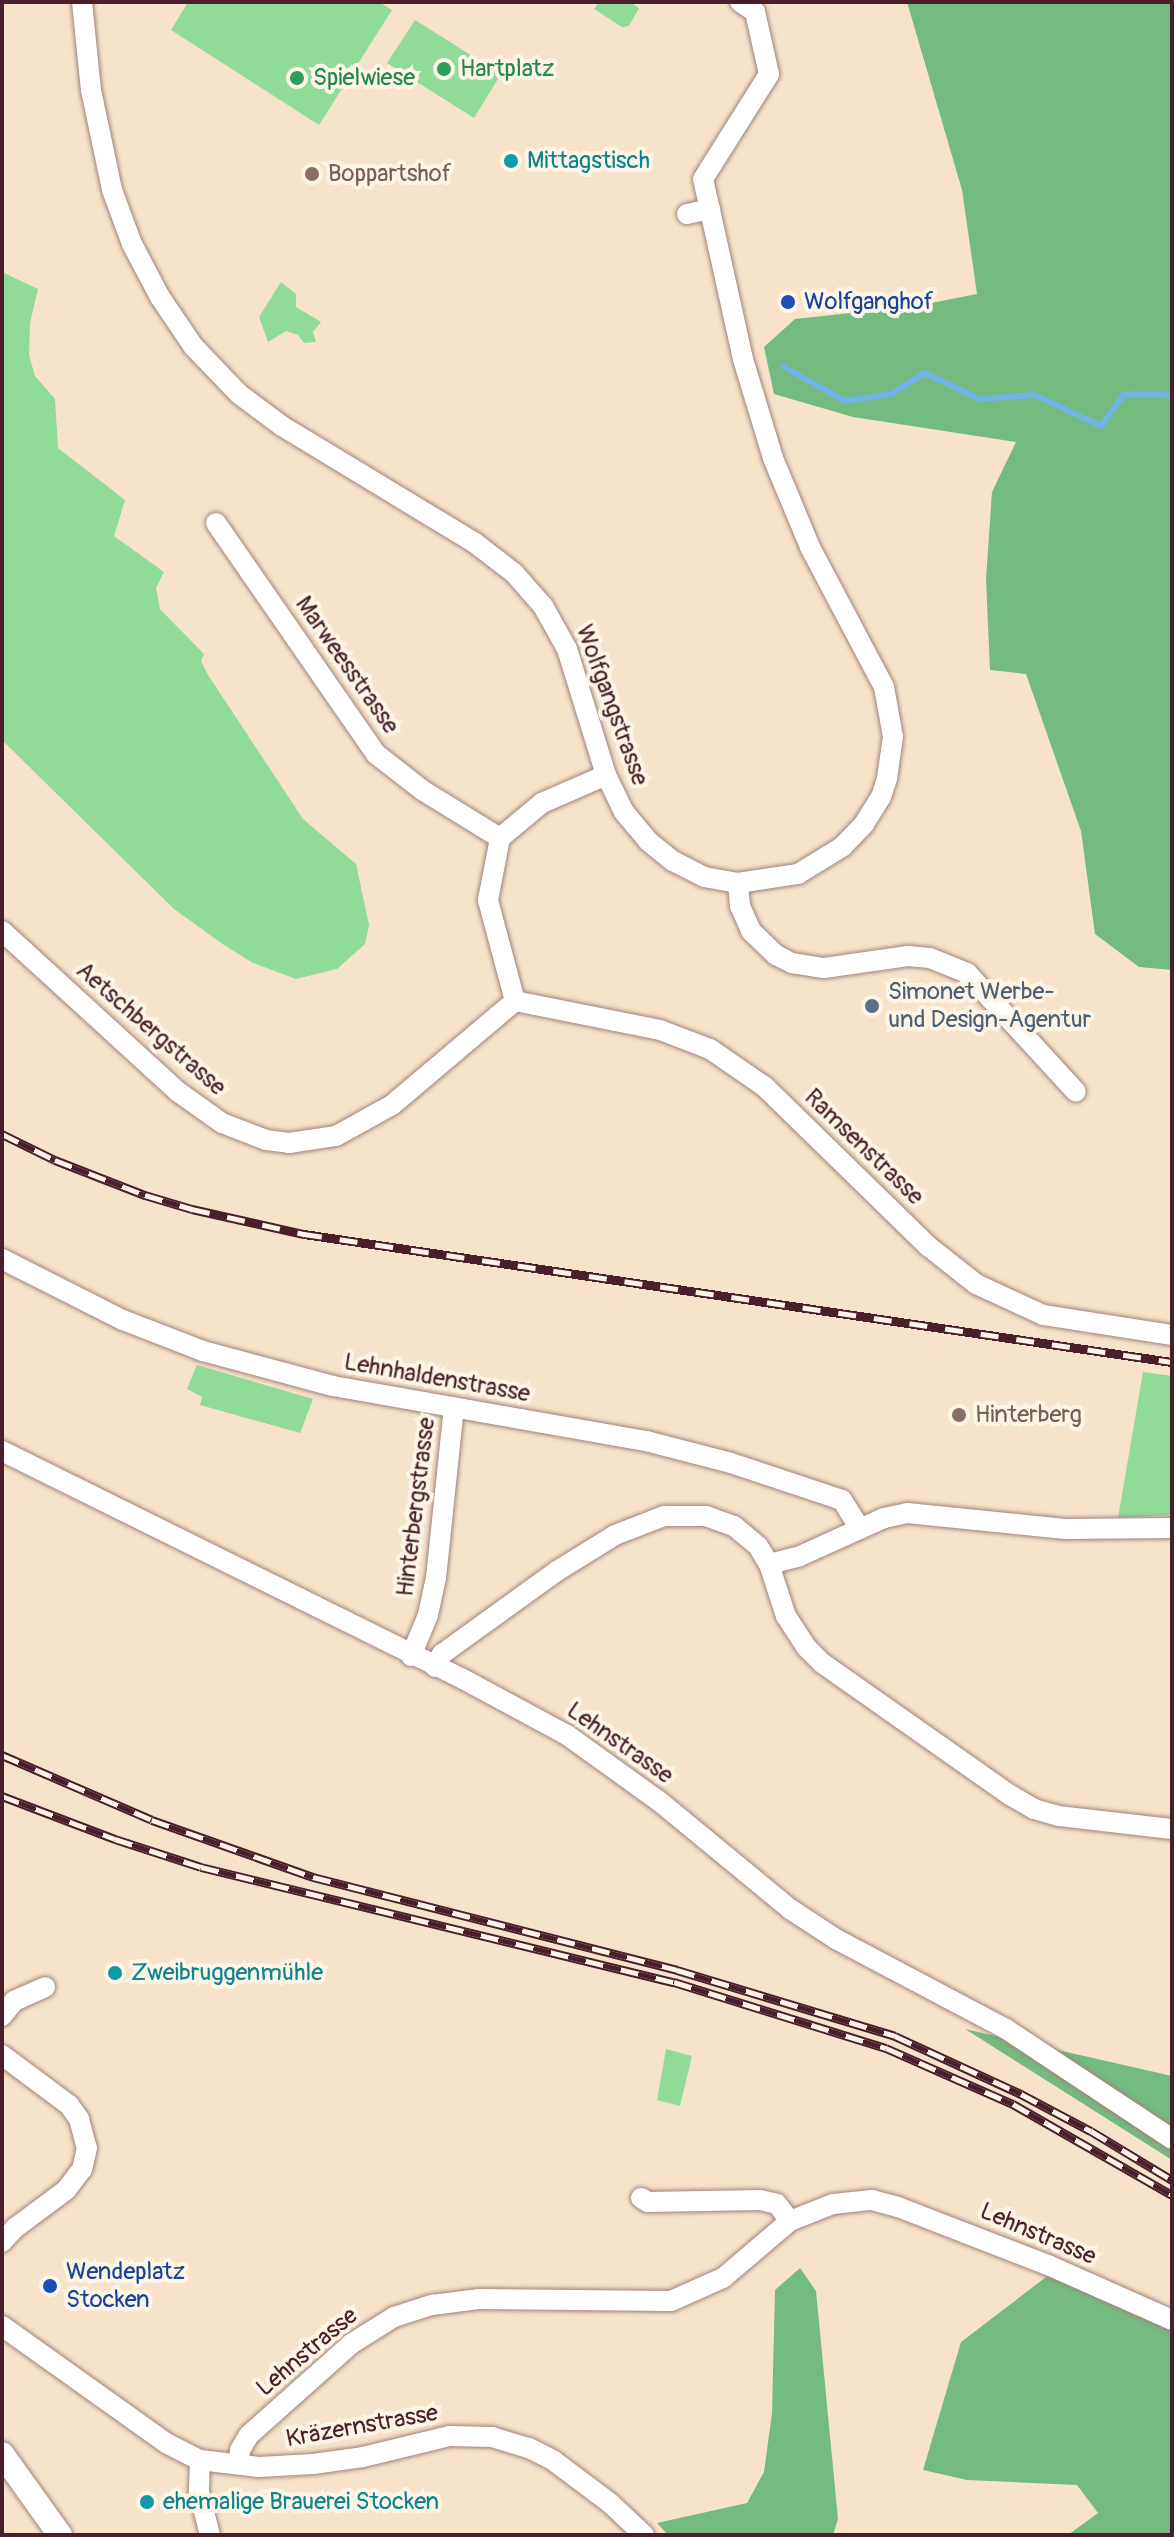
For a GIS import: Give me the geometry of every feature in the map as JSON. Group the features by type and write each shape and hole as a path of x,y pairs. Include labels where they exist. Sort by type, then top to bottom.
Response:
{"main road":[{"path":"2,2454 60,2535"}],"street":[{"name":"Wolfgangstrasse","path":"82,2 91,90 112,190 132,244 193,346 239,394 330,457 475,543 532,592 567,649 606,775 624,812 660,851 704,877 738,883 798,874 842,847 864,824 881,797 890,768 893,737 884,687 810,547 773,458 743,359 703,179 769,74 755,12 740,2"},
{"path":"687,214 710,209"},
{"name":"Marweesstrasse","path":"216,523 376,754 422,790 500,838"},
{"path":"515,1001 488,900 500,838 532,809 606,775"},
{"path":"738,883 740,906 751,931 776,955 792,963 824,968 908,956 930,958 967,973 1076,1092"},
{"name":"Aetschbergstrasse","path":"2,931 198,1107 222,1123 266,1140 309,1142 336,1136 367,1122 515,1001"},
{"name":"Ramsenstrasse","path":"515,1001 660,1030 710,1049 765,1087 928,1246 976,1284 1043,1315 1172,1335"},
{"name":"Lehnhaldenstrasse","path":"2,1259 123,1320 203,1351 333,1386 646,1441 731,1463 842,1500 860,1529"},
{"name":"Hinterbergstrasse","path":"411,1656 428,1615 436,1578 454,1408"},
{"name":"Lehnstrasse","path":"2,1451 567,1735 659,1801 790,1909 836,1939 1006,2029 1172,2139"},
{"path":"769,1564 800,1556 860,1529 907,1513 1065,1529 1172,1528"},
{"path":"435,1667 442,1654 557,1571 615,1535 649,1520 690,1514 720,1520 746,1535 769,1564 786,1616 814,1655 1010,1795 1034,1809 1059,1816 1172,1829"},
{"path":"2,2016 14,2001 45,1987"},
{"path":"2,2055 69,2105 79,2119 87,2148 82,2169 66,2190 15,2228 2,2242"},
{"path":"641,2198 648,2202 760,2200 777,2204 790,2221"},
{"name":"Lehnstrasse","path":"239,2464 240,2450 249,2435 351,2344 394,2317 432,2305 478,2299 671,2301 723,2278 790,2221 833,2204 872,2200 898,2207 1050,2266 1172,2320"},
{"name":"Kräzernstrasse","path":"2,2326 166,2443 200,2460 239,2464 313,2464 363,2457 450,2436 492,2437 529,2448 554,2461 610,2503 644,2535"},
{"path":"200,2460 199,2492 210,2535"}],"green space":[{"name":"Spielwiese","path":"188,2 379,2 392,10 319,125 171,30"},
{"path":"599,2 630,2 639,8 629,26 622,27 594,9"},
{"path":"907,2 1172,2 1172,970 1139,967 1095,934 1081,831 1026,674 990,670 986,579 992,492 1016,442 853,417 774,394 764,347 795,319 916,306 977,294 962,190"},
{"name":"Hartplatz","path":"415,20 501,74 474,118 387,63"},
{"path":"2,272 38,289 30,323 29,355 35,376 55,399 58,448 125,500 114,536 164,572 156,588 160,609 204,654 201,661 208,675 303,819 356,864 369,925 365,944 337,969 296,979 253,963 224,945 174,909 2,740"},
{"path":"281,282 296,294 296,307 321,322 313,332 316,342 304,343 298,335 286,331 268,342 259,317"},
{"path":"197,1365 313,1399 300,1433 200,1405 202,1397 187,1389"},
{"path":"1143,1372 1172,1376 1172,1515 1118,1518"},
{"path":"965,2029 1172,2076 1172,2160"},
{"path":"666,2049 692,2056 680,2106 657,2100"},
{"path":"800,2268 816,2291 838,2519 833,2535 668,2535 657,2523 747,2503 764,2472 772,2413 775,2290"},
{"path":"1050,2274 1172,2323 1172,2535 1068,2535 1098,2513 1077,2485 967,2480 923,2470 961,2342"}],"waterway":[{"path":"784,367 845,401 891,394 925,373 979,399 1035,395 1101,426 1124,394 1172,395"}],"railway":[{"path":"2,1134 55,1160 145,1195 192,1209 304,1234 1172,1362"},
{"path":"2,1755 152,1820 313,1877 677,1970 895,2036 1021,2094 1091,2131 1172,2180"},
{"path":"2,1796 115,1839 201,1867 674,1982 886,2048 1013,2104 1172,2195"}],"place":[{"name":"Hartplatz","path":"444,69"},
{"name":"Spielwiese","path":"297,78"},
{"name":"Mittagstisch","path":"511,161"},
{"name":"Boppartshof","path":"312,174"},
{"name":"Wolfganghof","path":"788,302"},
{"name":"Simonet Werbe- und Design-Agentur","path":"872,1006"},
{"name":"Hinterberg","path":"959,1415"},
{"name":"Zweibruggenmühle","path":"115,1973"},
{"name":"Wendeplatz Stocken","path":"50,2286"},
{"name":"ehemalige Brauerei Stocken","path":"147,2502"}]}
